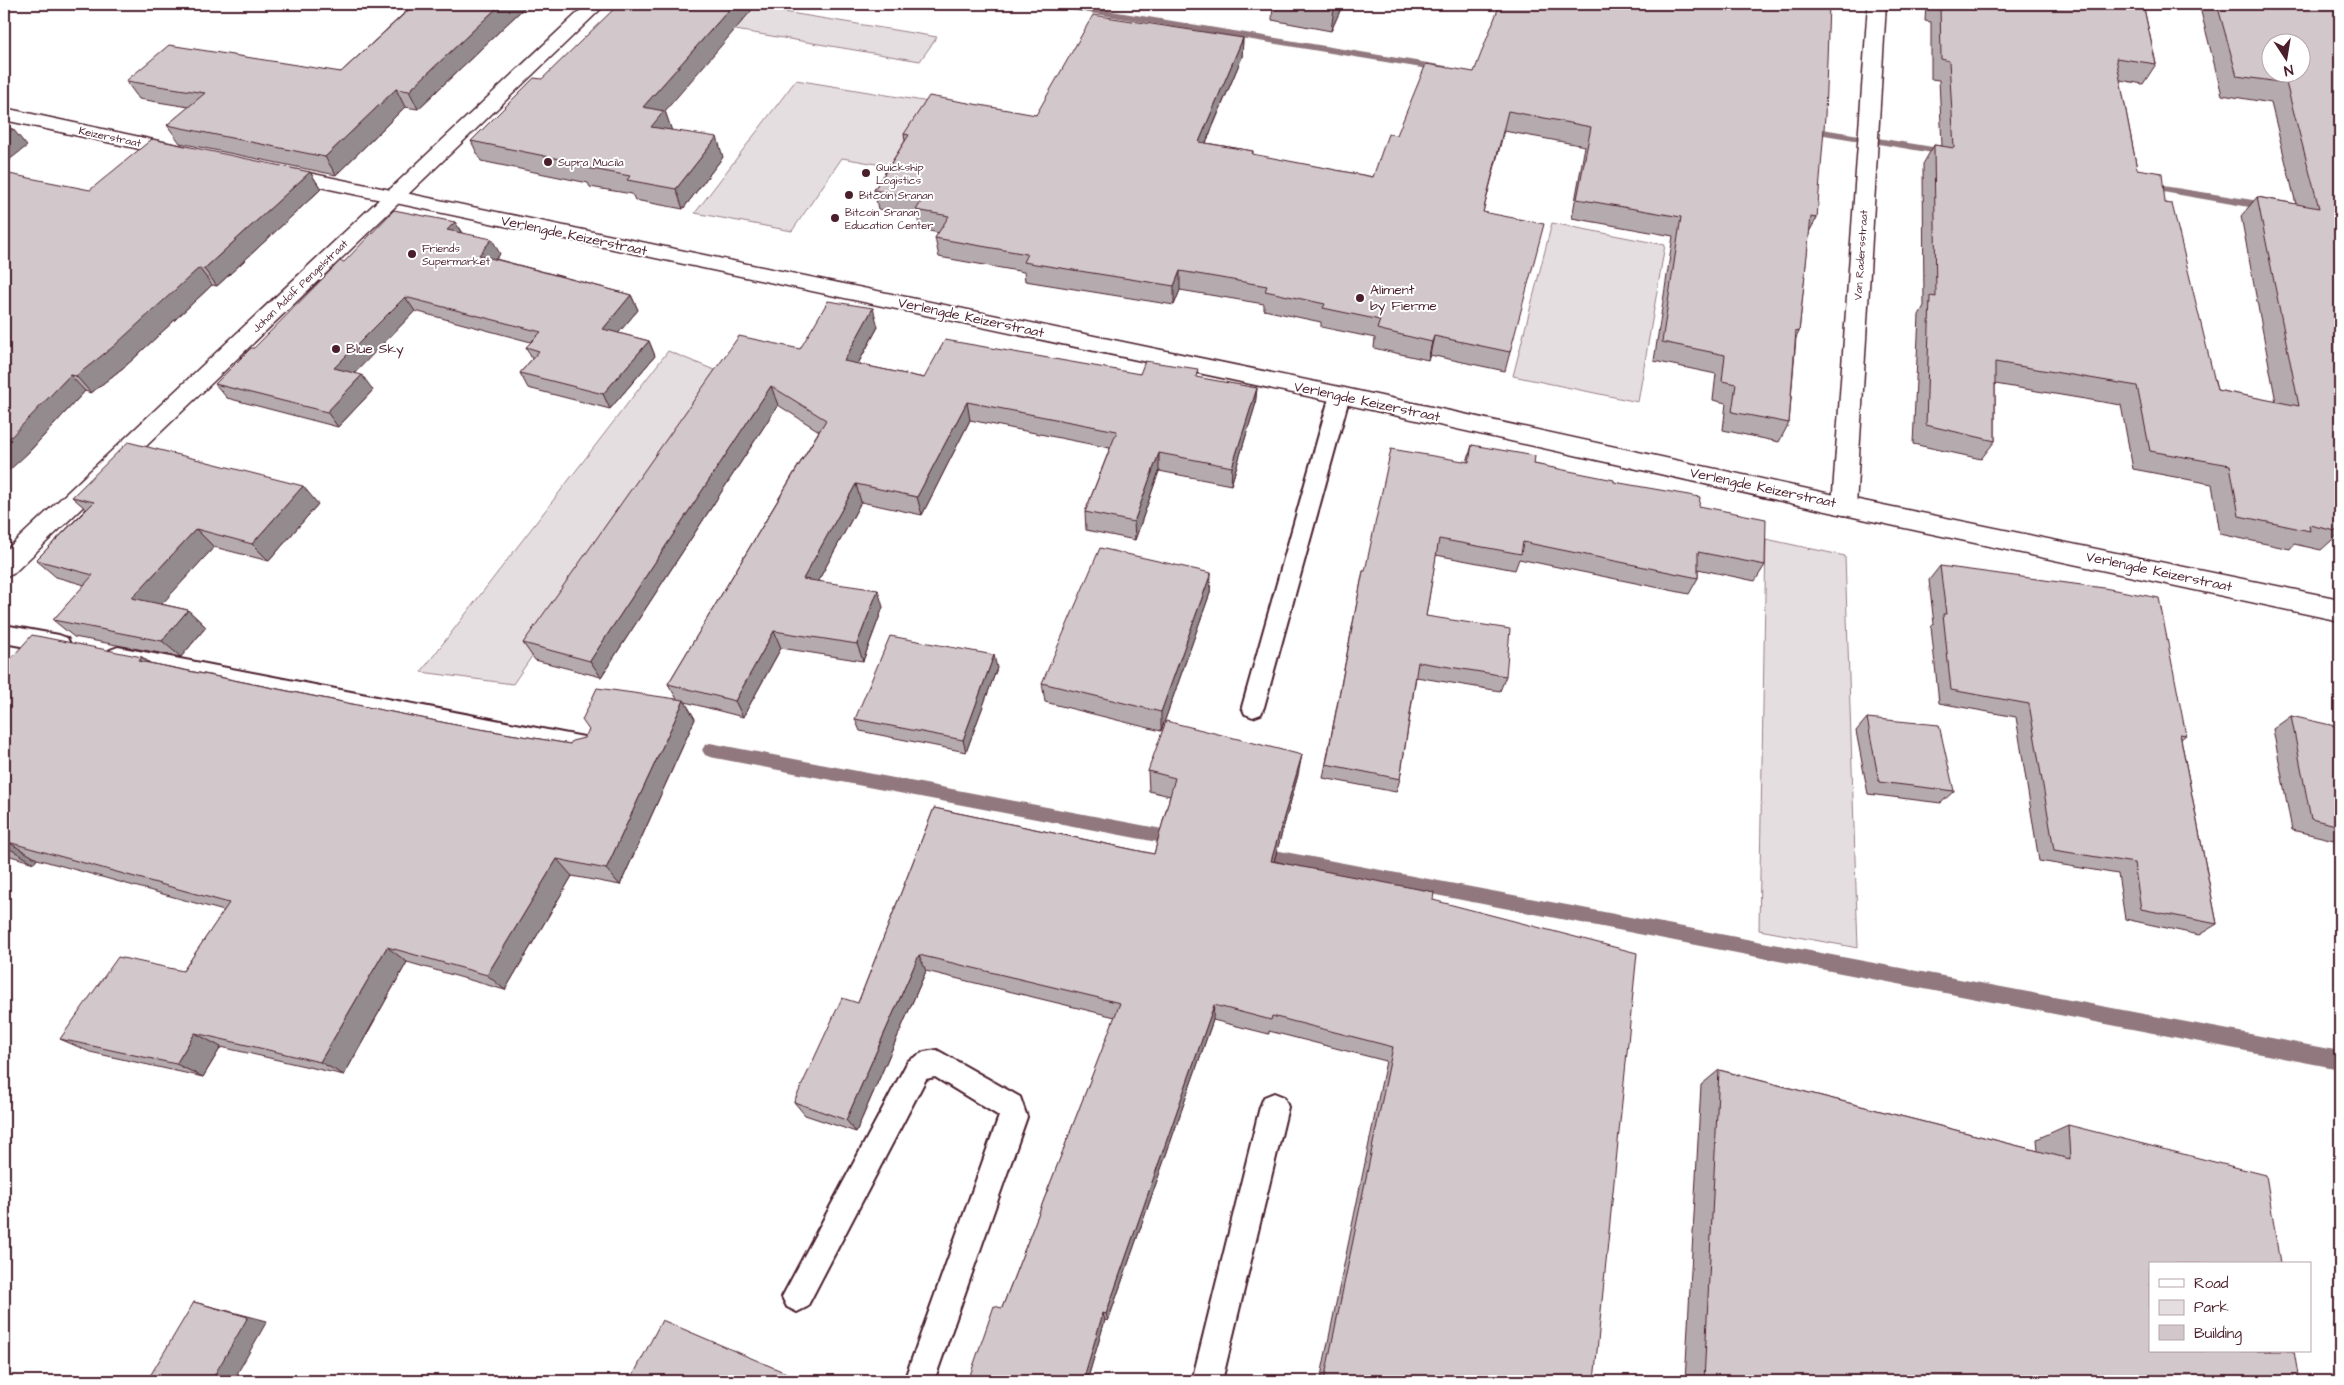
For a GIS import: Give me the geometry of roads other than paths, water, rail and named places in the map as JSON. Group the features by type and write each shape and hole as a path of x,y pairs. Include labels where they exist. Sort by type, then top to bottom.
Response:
{"main road":[{"name":"Johan Adolf Pengelstraat","path":"4,567 597,4"},
{"name":"Van Radersstraat","path":"1844,506 1877,4"},
{"name":"Keizerstraat","path":"4,114 198,156"},
{"path":"257,168 393,198"},
{"name":"Verlengde Keizerstraat","path":"393,198 1340,395 1844,506 2340,610"}],"lane":[{"path":"1253,707 1340,395"},
{"path":"4,634 590,748"},
{"path":"797,1297 917,1070 924,1065 936,1064 1010,1107 1013,1110 1013,1117 919,1381"},
{"path":"1207,1381 1274,1107"}],"waterway":[{"path":"1053,4 1446,69"},
{"path":"1804,129 1951,153"},
{"path":"2144,186 2272,207"},
{"path":"710,750 1178,839"},
{"path":"1254,853 2340,1060"}],"place":[{"name":"Supra Mucila","path":"548,162"},
{"name":"Quickship Logistics","path":"866,173"},
{"name":"Bitcoin Sranan","path":"849,195"},
{"name":"Bitcoin Sranan Education Center","path":"835,218"},
{"name":"Friends Supermarket","path":"412,254"},
{"name":"Aliment by Fierme","path":"1360,298"},
{"name":"Blue Sky","path":"336,349"}]}
